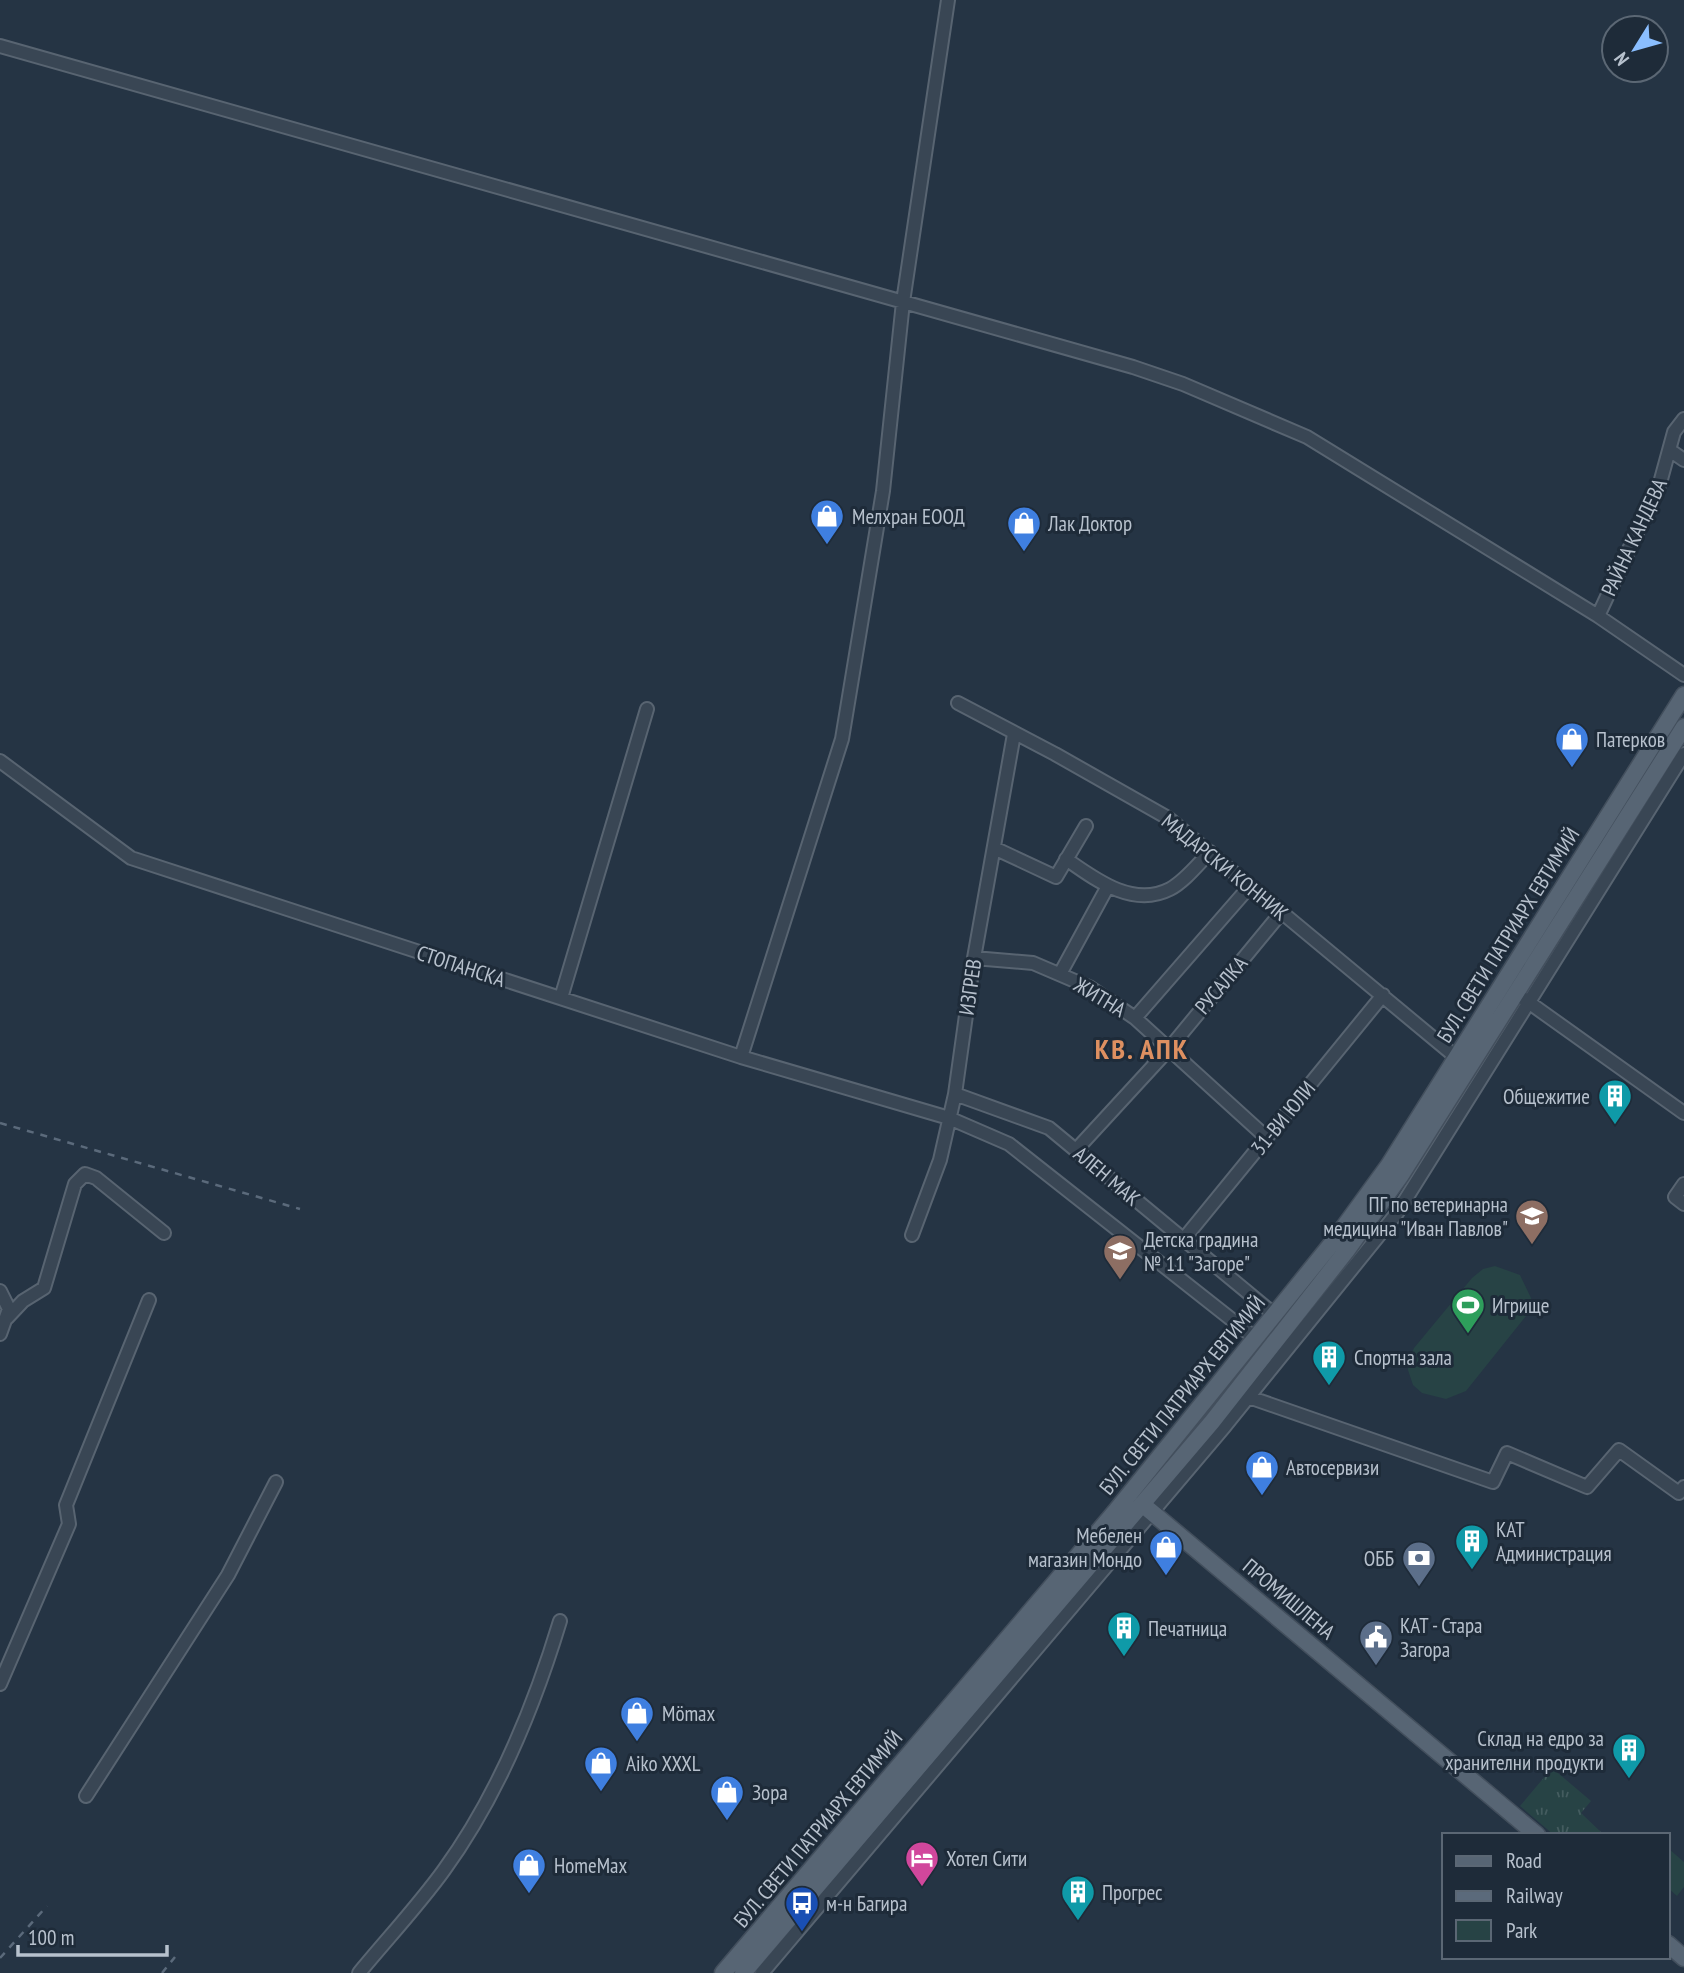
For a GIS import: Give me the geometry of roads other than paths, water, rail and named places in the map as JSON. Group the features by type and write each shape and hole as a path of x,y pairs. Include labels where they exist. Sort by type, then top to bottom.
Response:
{"main road":[{"name":"БУЛ. СВЕТИ ПАТРИАРХ ЕВТИМИЙ","path":"743,1973 1147,1508 1231,1395 1347,1250 1393,1186 1462,1062 1684,695"},
{"name":"БУЛ. СВЕТИ ПАТРИАРХ ЕВТИМИЙ","path":"723,1973 1115,1512 1275,1315 1515,994 1684,727"},
{"path":"1115,1512 1147,1508 1150,1469"},
{"name":"ПРОМИШЛЕНА","path":"1147,1508 1535,1833"},
{"path":"1670,1946 1684,1958"}],"street":[{"path":"741,1057 842,739 883,491 903,302 948,0"},
{"path":"0,46 1133,367 1183,384 1307,437 1598,615 1684,675"},
{"name":"РАЙНА КАНДЕВА","path":"1598,615 1660,483 1671,451 1674,432 1684,419"},
{"path":"1671,451 1684,460"},
{"name":"МАДАРСКИ КОННИК","path":"957,704 1168,818 1462,1062"},
{"path":"561,998 647,709"},
{"name":"ИЗГРЕВ","path":"912,1235 940,1160 955,1094 974,958 1014,734"},
{"path":"762,1973 1147,1508 1250,1395 1397,1213 1531,1003 1684,754"},
{"name":"СТОПАНСКА","path":"0,761 131,858 741,1057 949,1118 1009,1144 1255,1338"},
{"path":"994,848 1056,877 1086,826"},
{"path":"1066,859 1108,886 1139,895 1155,895 1172,888 1210,852"},
{"path":"1060,974 1108,886"},
{"path":"1135,1018 1250,886"},
{"name":"РУСАЛКА","path":"1076,1150 1168,1050 1281,913"},
{"name":"ЖИТНА","path":"974,958 1032,963 1089,986 1135,1018 1267,1138"},
{"path":"1515,994 1684,1113"},
{"name":"31-ВИ ЮЛИ","path":"1183,1240 1384,995"},
{"name":"АЛЕН МАК","path":"955,1094 1049,1128 1275,1315"},
{"path":"7,1318 23,1301 44,1288 79,1177 85,1174 96,1178 164,1233"},
{"path":"1684,1184 1675,1197 1684,1204"},
{"path":"0,1291 9,1309 0,1334"},
{"path":"0,1684 69,1524 66,1505 149,1300"},
{"path":"1231,1395 1250,1395 1493,1482 1507,1453 1587,1487 1619,1450 1679,1493 1684,1488"},
{"path":"86,1796 228,1575 276,1482"},
{"path":"359,1973 443,1872 474,1825 547,1665 560,1620"}],"railway":[{"path":"0,1123 300,1209"},
{"path":"0,1958 47,1906"},
{"path":"162,1973 175,1957"}],"place":[{"name":"Мелхран ЕООД","path":"827,546"},
{"name":"Лак Доктор","path":"1024,553"},
{"name":"Патерков","path":"1572,769"},
{"name":"Общежитие","path":"1615,1126"},
{"name":"ПГ по ветеринарна медицина \"Иван Павлов\"","path":"1532,1246"},
{"name":"Детска градина № 11 \"Загоре\"","path":"1120,1281"},
{"name":"Игрище","path":"1468,1335"},
{"name":"Спортна зала","path":"1329,1387"},
{"name":"Автосервизи","path":"1262,1497"},
{"name":"КАТ Администрация","path":"1472,1571"},
{"name":"Мебелен магазин Мондо","path":"1166,1577"},
{"name":"ОББ","path":"1419,1588"},
{"name":"Печатница","path":"1124,1658"},
{"name":"КАТ - Стара Загора","path":"1376,1667"},
{"name":"Mömax","path":"637,1743"},
{"name":"Склад на едро за хранителни продукти","path":"1629,1780"},
{"name":"Aiko XXXL","path":"601,1793"},
{"name":"Зора","path":"727,1822"},
{"name":"Хотел Сити","path":"922,1888"},
{"name":"HomeMax","path":"529,1895"},
{"name":"Прогрес","path":"1078,1922"},
{"name":"м-н Багира","path":"802,1933"}],"district":[{"name":"КВ. АПК","path":"1142,1048"}]}
